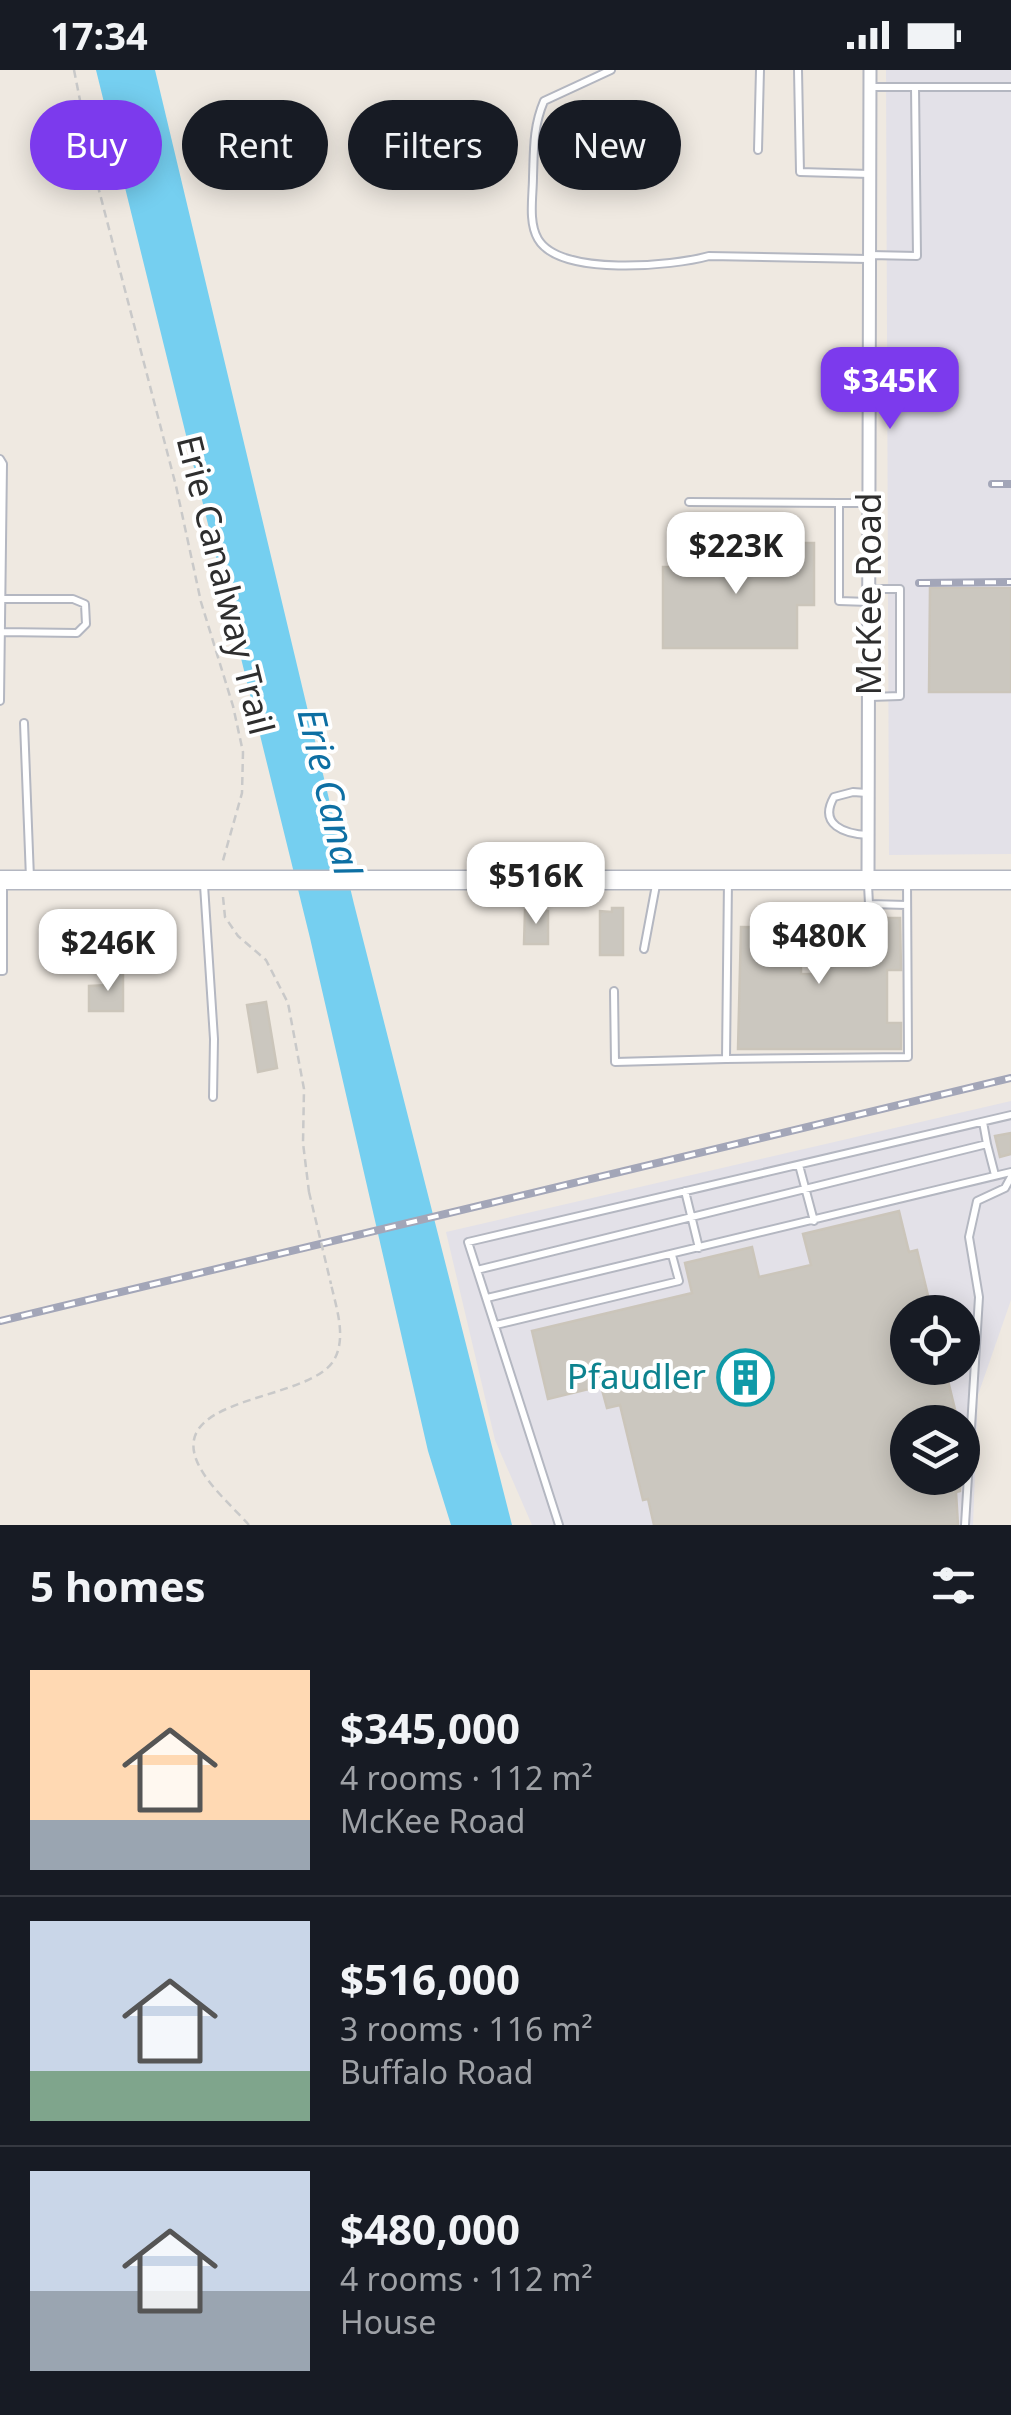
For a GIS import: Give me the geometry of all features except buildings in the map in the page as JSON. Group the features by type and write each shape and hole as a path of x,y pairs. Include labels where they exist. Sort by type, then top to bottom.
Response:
{"main road":[{"path":"2,880 1011,880"}],"street":[{"name":"McKee Road","path":"868,878 870,70"}],"lane":[{"path":"612,70 544,101 534,125 533,223 538,241 557,255 578,263 684,263 709,256 917,256 915,87"},
{"path":"758,150 760,70"},
{"path":"798,70 800,172 870,174"},
{"path":"870,87 1011,87"},
{"path":"0,459 0,701"},
{"path":"689,502 869,503"},
{"path":"839,503 839,601 900,589 900,696 869,697"},
{"path":"1,632 77,633 86,624 86,604 73,599 2,599"},
{"path":"24,724 30,880"},
{"path":"868,794 842,793 834,797 828,814 839,830 868,835"},
{"path":"212,878 213,1097"},
{"path":"644,949 656,878"},
{"path":"726,1059 728,878"},
{"path":"868,878 869,904 907,905"},
{"path":"614,991 615,1062 908,1057 908,879"},
{"path":"0,972 2,880"},
{"path":"559,1525 468,1242 1011,1115"},
{"path":"983,1122 995,1175"},
{"path":"477,1270 987,1144"},
{"path":"799,1165 814,1221"},
{"path":"487,1298 1011,1174 1005,1188 977,1202 972,1213 969,1237 979,1297 965,1525"},
{"path":"686,1191 699,1248"},
{"path":"496,1326 679,1281 672,1255"}],"path":[{"name":"Erie Canalway Trail","path":"74,70 94,171 176,486 201,602 243,752 242,792 212,878 226,917 238,936 266,960 288,1003 304,1089 303,1143 309,1192 340,1328 333,1360 315,1378 218,1411 202,1423 194,1439 196,1458 207,1477 249,1525"}],"shaded area":[{"path":"886,70 1011,70 1011,854 889,855"},
{"path":"1011,1101 1011,1300 978,1405 890,1405 890,1495 974,1495 973,1525 532,1525 495,1440 446,1232"}],"water":[{"path":"96,70 155,70 354,904 512,1525 451,1525 428,1451 310,938 126,190 162,190 162,100 103,100"}],"railway":[{"path":"992,484 1011,484"},
{"path":"919,583 1011,582"},
{"path":"0,1321 1011,1078"}],"place":[{"name":"Pfaudler","path":"745,1377"}],"water label":[{"name":"Erie Canal","path":"329,792"}]}
